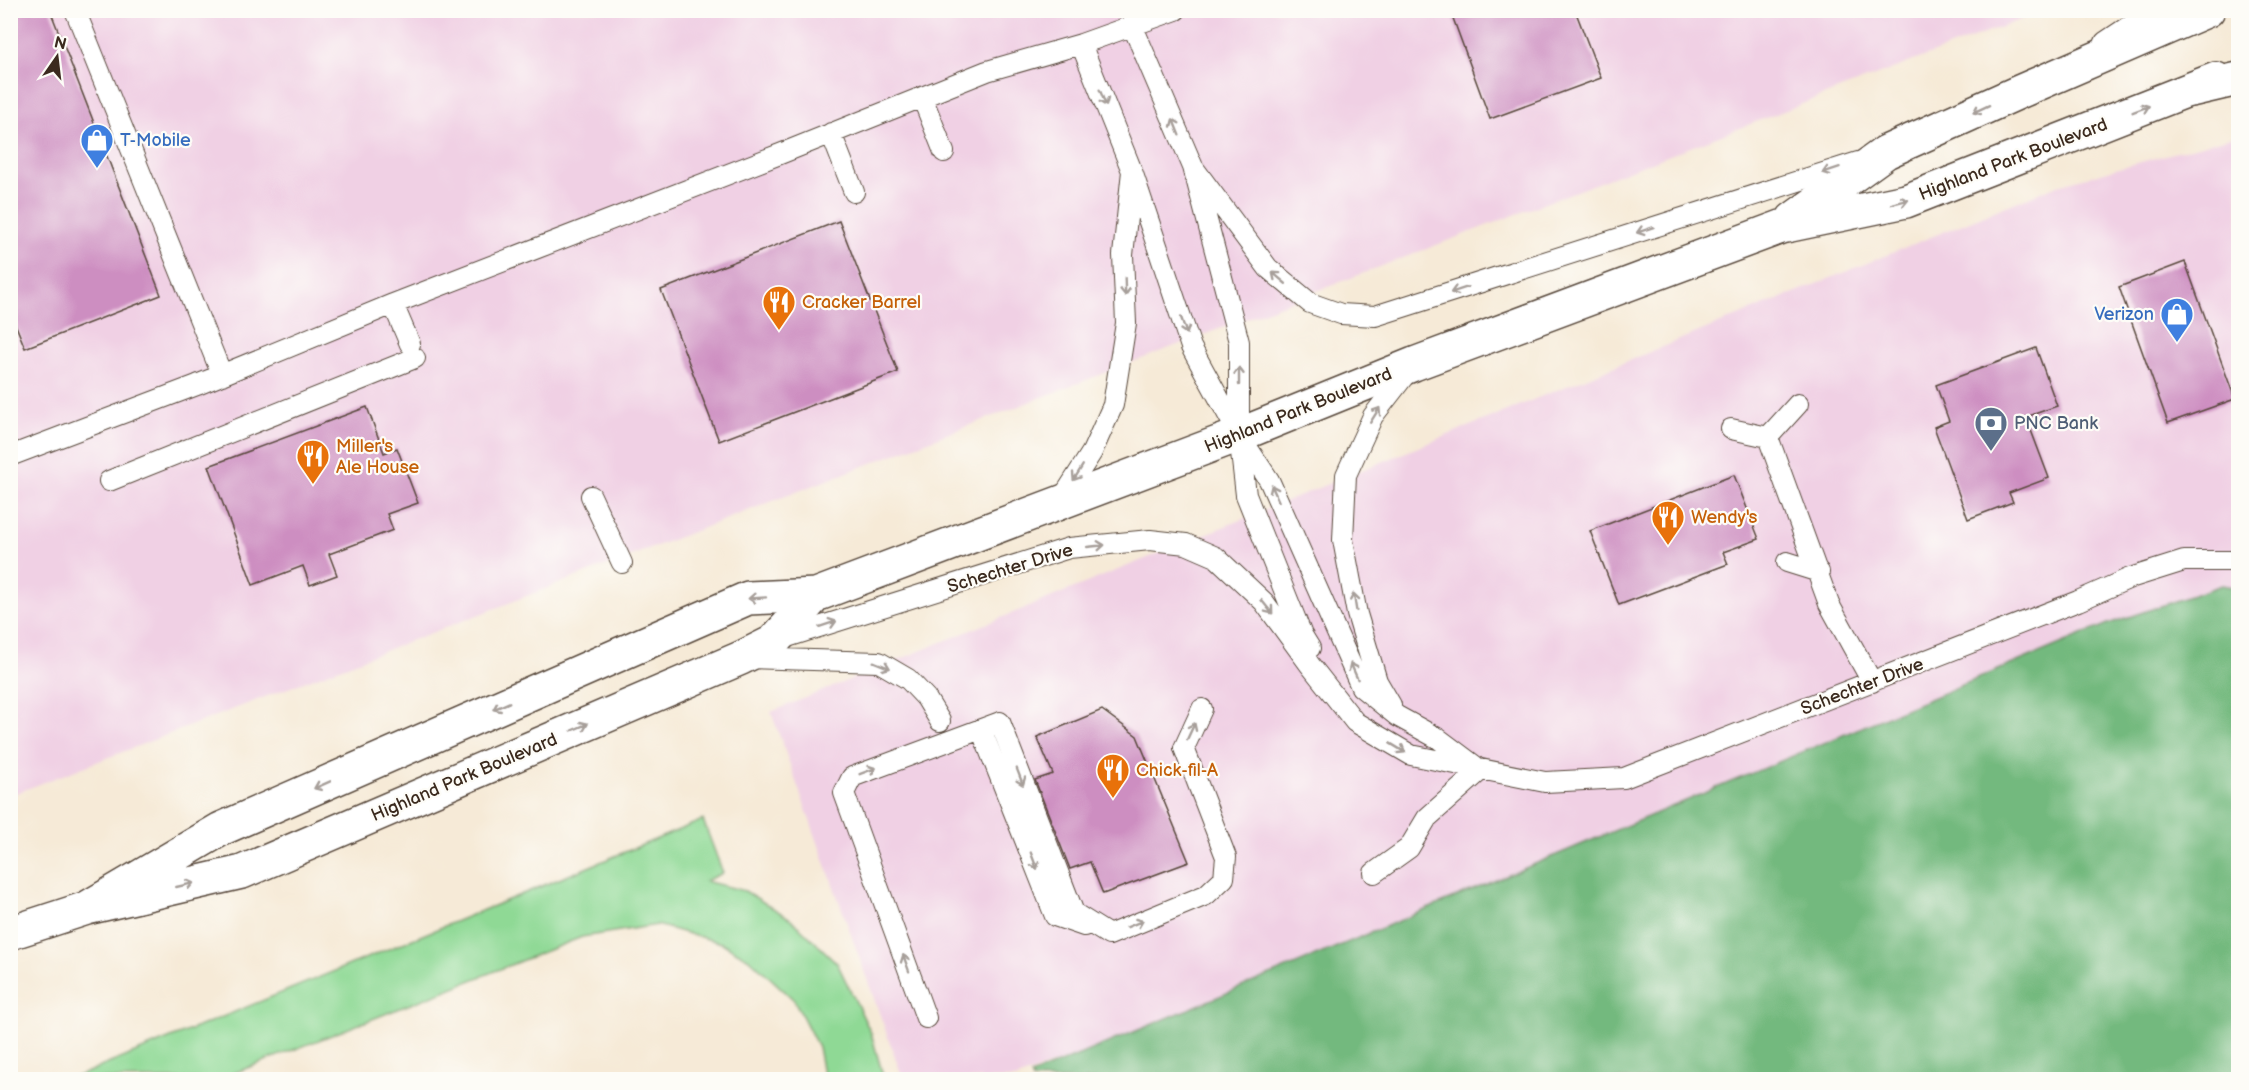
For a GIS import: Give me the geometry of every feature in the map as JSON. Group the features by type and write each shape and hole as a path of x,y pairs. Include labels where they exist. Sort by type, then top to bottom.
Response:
{"main road":[{"name":"Highland Park Boulevard","path":"1781,227 1886,152 2208,10"},
{"name":"Highland Park Boulevard","path":"87,908 221,829 748,598 816,595 1239,435 1414,364 1781,227 1906,201 2191,90 2238,69"},
{"path":"2191,90 2238,79"},
{"name":"Highland Park Boulevard","path":"10,933 87,908 242,872 741,658 773,642 816,595"}],"lane":[{"path":"75,10 222,375"},
{"path":"10,456 222,375 393,304 987,71 1082,44 1176,10"},
{"path":"2019,92 2102,44 2138,20 2144,10"},
{"path":"1133,27 1193,167 1239,342 1239,435"},
{"path":"1082,44 1132,171 1191,347 1239,435"},
{"path":"922,97 944,152"},
{"path":"831,133 854,192"},
{"path":"1193,167 1268,268 1310,303 1341,314 1375,316 1886,152"},
{"path":"1060,502 1092,452 1113,405 1126,323 1124,255 1132,171"},
{"path":"109,481 412,351 393,304"},
{"path":"1397,716 1377,681 1357,614 1343,540 1346,475 1372,416 1414,364"},
{"path":"1768,437 1798,404"},
{"path":"1731,429 1768,437"},
{"name":"Schechter Drive","path":"1239,435 1269,480 1361,687 1397,716 1439,739 1481,770"},
{"name":"Schechter Drive","path":"1239,435 1246,495 1302,635 1355,722"},
{"path":"1768,437 1829,604 1872,682"},
{"path":"591,496 622,563"},
{"name":"Schechter Drive","path":"773,642 1069,548 1150,540 1186,544 1216,557 1264,602 1355,722 1411,755 1545,782 1624,778 2078,602 2130,578 2184,561 2238,561"},
{"path":"1787,562 1819,572"},
{"path":"741,658 879,662 908,679 926,698 940,721"},
{"path":"926,1018 844,793 852,777 1000,722 1074,914 1109,934 1206,895 1224,878 1227,857 1184,748 1202,709"},
{"path":"1374,873 1409,848 1427,818 1481,770"}],"shaded area":[{"path":"11,11 2043,11 11,795"},
{"path":"2238,135 2238,623 2195,619 1015,1079 903,1079 771,712 2058,185"}],"green space":[{"path":"2222,585 2238,588 2238,1079 1033,1080 1031,1075 2108,624"},
{"path":"703,820 723,873 705,881 745,891 791,919 837,963 871,1033 884,1079 824,1079 818,1047 794,1000 751,960 722,943 657,925 582,937 219,1079 71,1079"}],"building":[{"path":"10,10 50,10 161,295 25,348 10,311"},
{"path":"1450,10 1575,10 1601,78 1490,119"},
{"name":"Cracker Barrel","path":"839,221 898,372 719,441 661,290"},
{"name":"Verizon","path":"2185,262 2235,399 2168,423 2119,287"},
{"name":"PNC Bank","path":"2036,348 2057,406 2026,417 2049,478 2009,493 2013,502 1968,519 1934,427 1949,421 1936,385"},
{"name":"Miller's Ale House","path":"367,407 384,453 397,448 418,503 387,514 393,530 329,554 337,575 310,585 303,566 253,585 209,466"},
{"name":"Wendy's","path":"1734,475 1759,539 1723,552 1728,564 1619,605 1590,531"},
{"name":"Chick-fil-A","path":"1102,710 1137,736 1189,862 1103,894 1090,862 1070,869 1035,780 1053,774 1037,737"}],"place":[{"name":"T-Mobile","path":"97,169"},
{"name":"Cracker Barrel","path":"779,331"},
{"name":"Verizon","path":"2177,343"},
{"name":"PNC Bank","path":"1991,452"},
{"name":"Miller's Ale House","path":"313,485"},
{"name":"Wendy's","path":"1668,546"},
{"name":"Chick-fil-A","path":"1113,799"}]}
